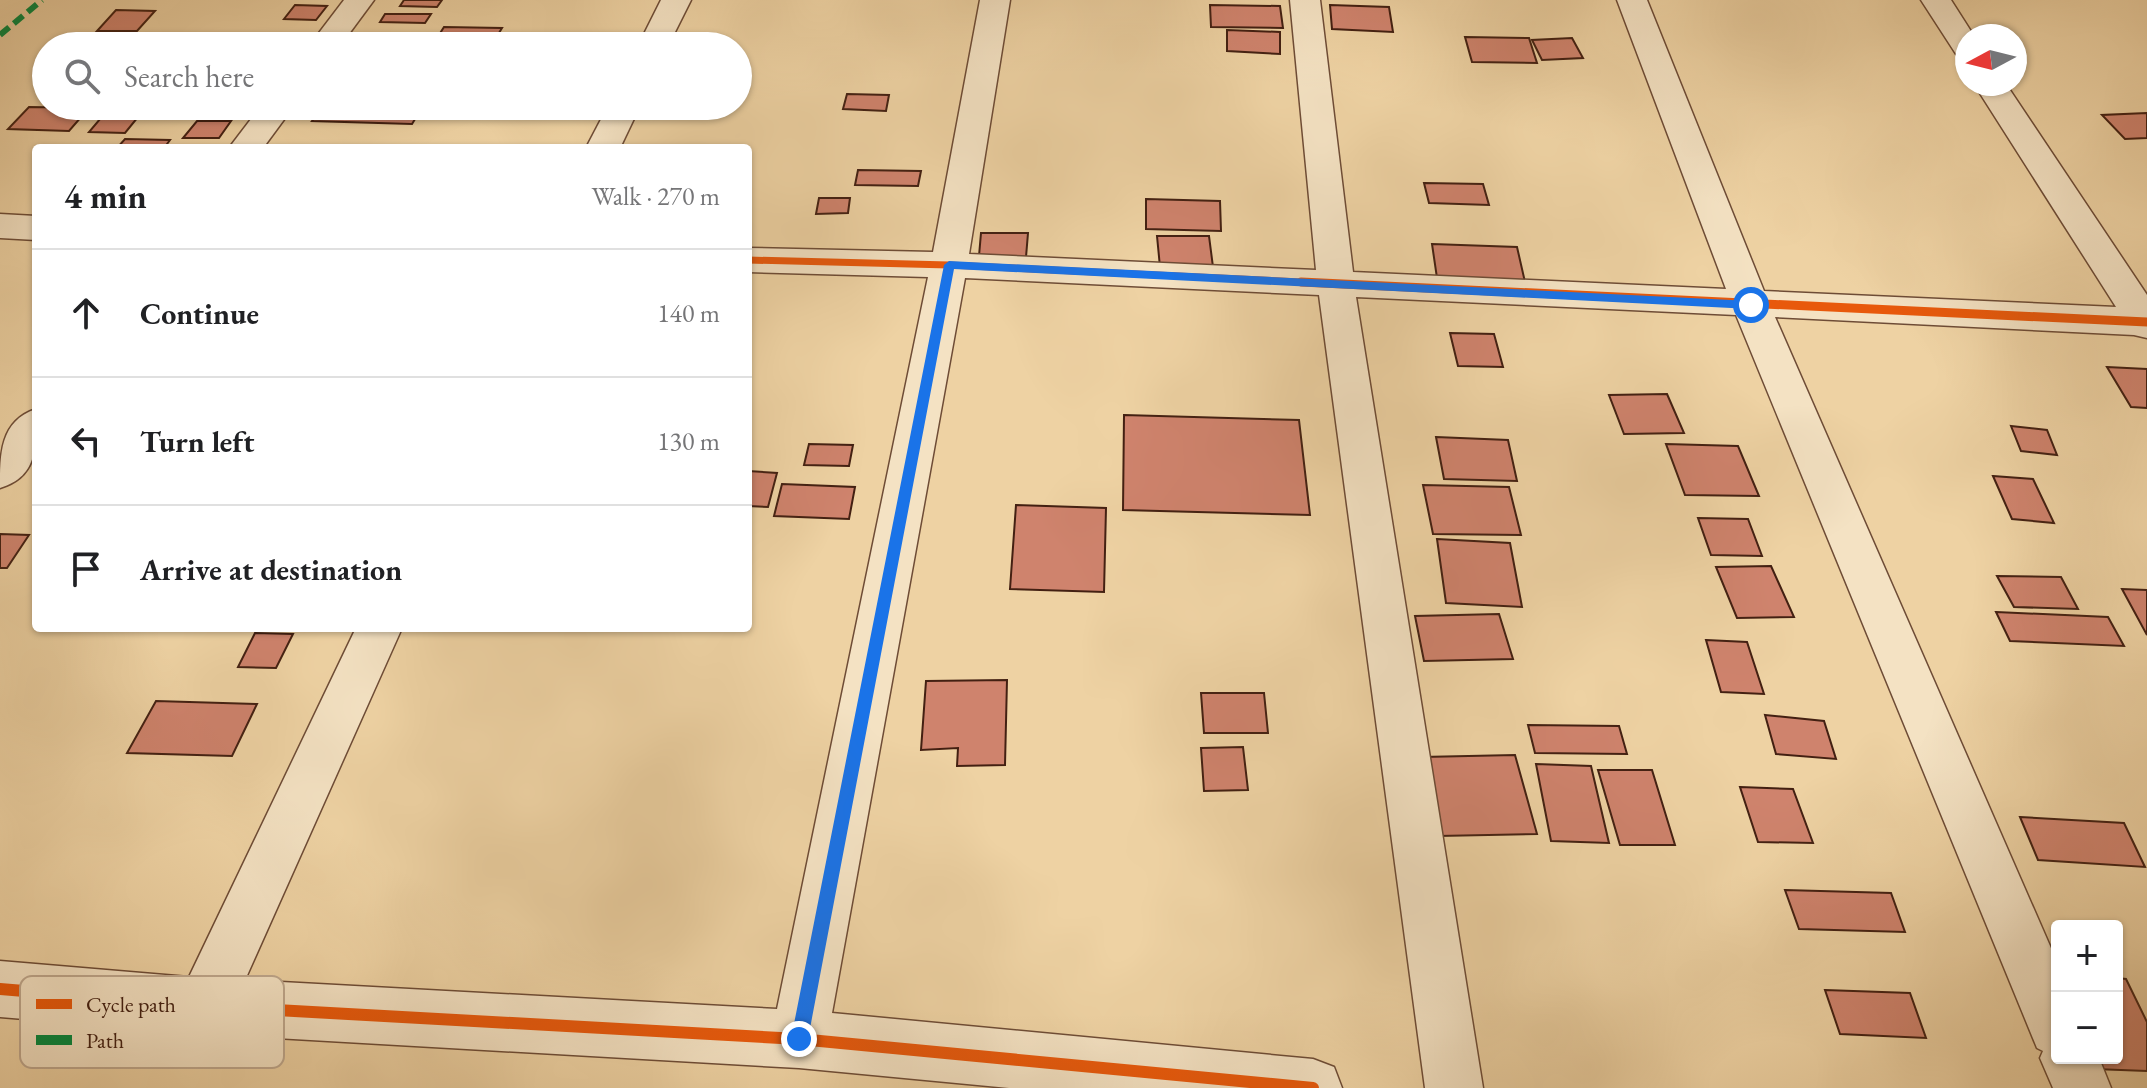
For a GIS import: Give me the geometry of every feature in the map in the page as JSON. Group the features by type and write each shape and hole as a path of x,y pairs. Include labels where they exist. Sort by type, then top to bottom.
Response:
{"street":[{"path":"335,32 359,0"},
{"path":"660,32 676,0"},
{"path":"799,1039 949,265 995,0"},
{"path":"1305,0 1336,285 1454,1088"},
{"path":"1632,0 1751,305 2051,1014"},
{"path":"1936,0 1955,29"},
{"path":"1998,96 2146,323"},
{"path":"249,144 267,120"},
{"path":"605,144 617,120"},
{"path":"0,226 32,228"},
{"path":"752,260 949,265 2146,323"},
{"path":"0,472 32,429"},
{"path":"218,976 377,632"},
{"path":"0,989 20,991"},
{"path":"284,1010 799,1039 1313,1088"},
{"path":"2072,1064 2082,1088"}],"building":[{"path":"404,0 442,0 437,7 400,6"},
{"path":"295,5 327,6 316,20 284,19"},
{"path":"1210,5 1280,6 1283,28 1211,27"},
{"path":"1330,5 1389,7 1393,32 1332,29"},
{"path":"116,10 155,11 137,31 97,31"},
{"path":"385,14 431,14 425,23 380,22"},
{"path":"444,27 502,28 500,32 441,32"},
{"path":"1227,30 1280,32 1280,54 1227,51"},
{"path":"1465,37 1529,38 1537,63 1472,62"},
{"path":"1572,38 1583,58 1542,60 1532,40"},
{"path":"847,94 889,95 886,111 843,109"},
{"path":"29,107 32,107 32,120 79,120 69,131 8,129"},
{"path":"2147,113 2147,138 2125,139 2102,115"},
{"path":"99,120 136,120 125,133 89,132"},
{"path":"313,120 414,120 412,124"},
{"path":"197,121 231,121 219,138 183,138"},
{"path":"125,139 170,140 167,144 121,144"},
{"path":"858,170 921,171 918,186 855,185"},
{"path":"1424,183 1483,184 1489,205 1429,203"},
{"path":"819,198 850,198 848,213 816,214"},
{"path":"1146,199 1220,201 1221,231 1146,229"},
{"path":"981,233 1028,233 1026,257 979,256"},
{"path":"1157,236 1209,236 1213,267 1160,267"},
{"path":"1432,244 1517,247 1525,282 1437,278"},
{"path":"1450,333 1494,334 1503,367 1458,366"},
{"path":"2107,367 2147,369 2147,408 2131,407"},
{"path":"1667,394 1684,433 1624,434 1609,395"},
{"path":"1124,415 1299,420 1310,515 1123,510"},
{"path":"2011,426 2047,430 2057,455 2021,451"},
{"path":"1436,437 1508,440 1517,481 1444,479"},
{"path":"809,444 853,445 849,466 804,465"},
{"path":"1666,444 1738,446 1759,496 1685,495"},
{"path":"752,471 777,473 768,507 752,506"},
{"path":"1993,476 2033,479 2054,523 2012,519"},
{"path":"782,484 855,487 849,519 774,516"},
{"path":"1423,485 1509,487 1521,535 1433,534"},
{"path":"1016,505 1106,508 1104,592 1010,589"},
{"path":"1698,518 1748,519 1762,556 1711,555"},
{"path":"0,534 29,535 7,568 0,568"},
{"path":"1437,539 1510,543 1522,607 1446,603"},
{"path":"1771,566 1794,617 1737,618 1716,567"},
{"path":"1997,576 2061,577 2078,609 2014,607"},
{"path":"2122,589 2147,590 2147,635"},
{"path":"1996,612 2108,617 2124,646 2010,641"},
{"path":"1499,614 1513,659 1424,661 1415,616"},
{"path":"255,633 293,634 276,668 238,667"},
{"path":"1706,640 1747,642 1764,694 1721,692"},
{"path":"1007,680 1005,765 957,766 958,748 921,750 926,681"},
{"path":"1201,693 1264,693 1268,733 1204,733"},
{"path":"156,701 257,704 232,756 127,753"},
{"path":"1765,715 1824,721 1836,759 1776,754"},
{"path":"1528,725 1619,726 1627,754 1535,753"},
{"path":"1243,747 1248,790 1204,791 1201,748"},
{"path":"1515,755 1537,834 1438,836 1422,757"},
{"path":"1536,764 1591,766 1609,843 1551,841"},
{"path":"1598,770 1652,770 1675,845 1620,845"},
{"path":"1740,787 1793,789 1813,843 1758,842"},
{"path":"2020,817 2124,823 2145,867 2038,860"},
{"path":"1785,890 1891,893 1905,932 1799,929"},
{"path":"2123,979 2126,979 2147,1022 2147,1071 2095,1069 2093,1064 2123,1064"},
{"path":"1825,990 1910,993 1926,1038 1840,1034"}],"marked path":[{"path":"0,35 42,0"}],"cycle path":[{"path":"752,260 949,265 2147,322"},
{"path":"0,989 20,991"},
{"path":"284,1010 799,1039 1313,1088"}],"route":[{"path":"799,1039 949,265 1751,305"}]}
